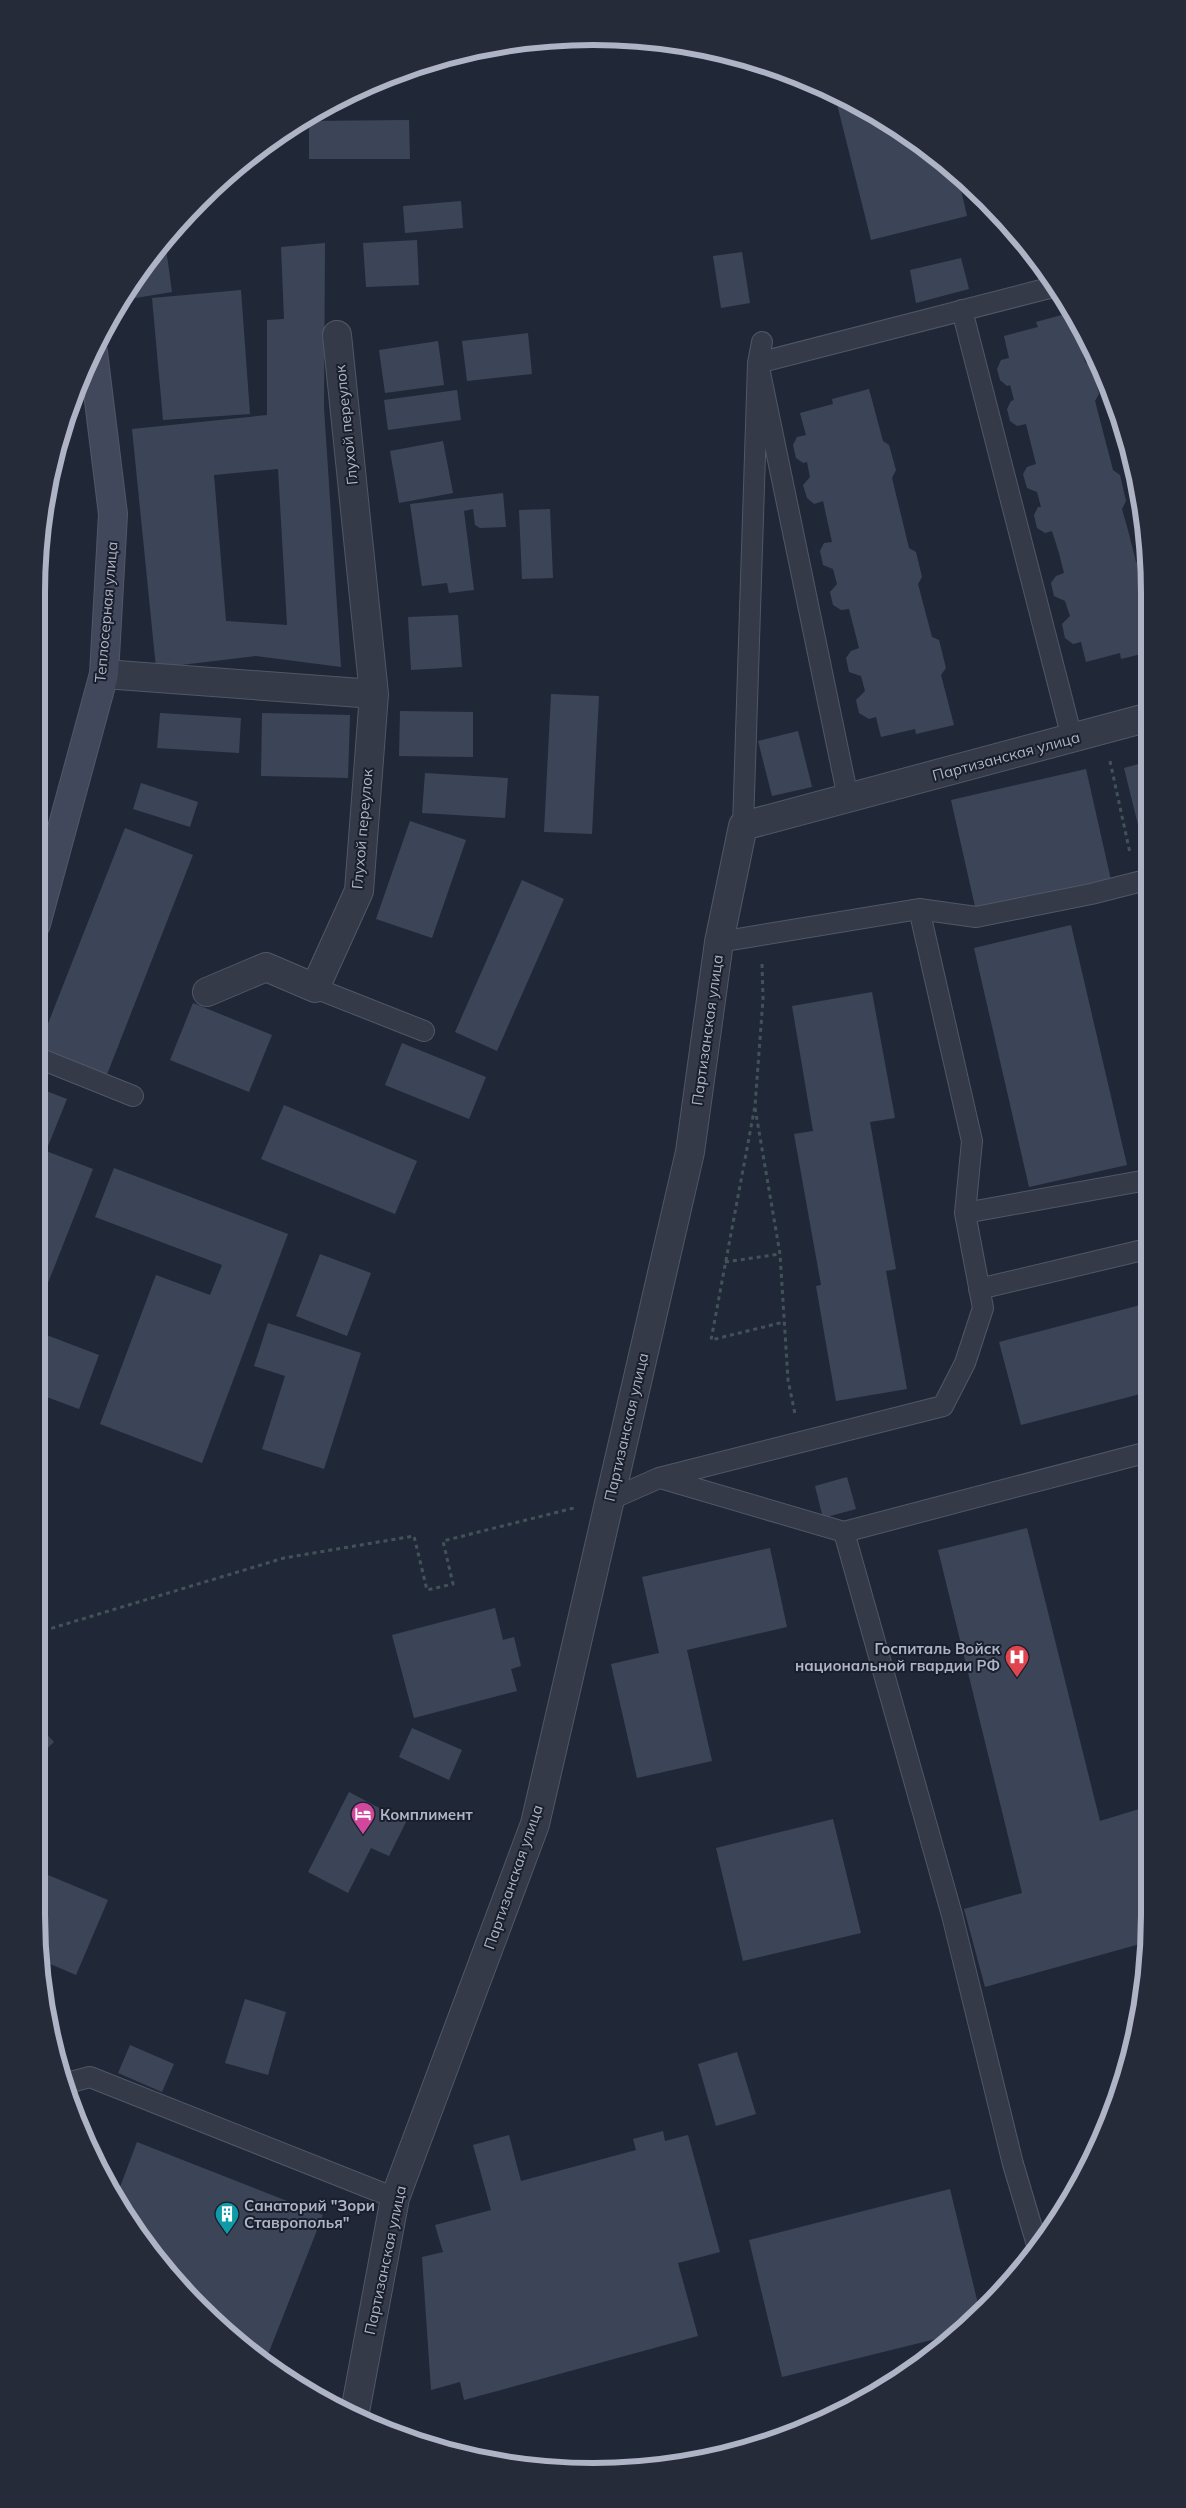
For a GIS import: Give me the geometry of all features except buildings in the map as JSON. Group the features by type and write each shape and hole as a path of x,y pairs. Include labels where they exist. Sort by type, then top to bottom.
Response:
{"main road":[{"name":"Теплосерная улица","path":"45,891 104,674 113,514 96,365"}],"street":[{"name":"Глухой переулок","path":"315,988 358,891 374,694 337,335"},
{"path":"104,674 374,694"},
{"name":"Партизанская улица","path":"356,2408 395,2198 535,1824 690,1152 719,942 743,826 1141,719"},
{"path":"207,992 266,967 315,988"}],"lane":[{"path":"758,363 1049,288"},
{"path":"962,310 1072,738"},
{"path":"743,826 758,363 762,342"},
{"path":"758,363 848,798"},
{"path":"719,942 919,909 976,917 1141,881"},
{"path":"609,1500 659,1478 943,1406 966,1363 983,1308 965,1213 972,1141 919,909"},
{"path":"315,988 424,1031"},
{"path":"45,1061 133,1096"},
{"path":"965,1213 1141,1181"},
{"path":"979,1288 1141,1250"},
{"path":"659,1478 844,1532 1141,1454"},
{"path":"844,1532 911,1777 952,1914 1013,2164 1035,2239"},
{"path":"71,2082 90,2077 395,2198"}],"path":[{"path":"1103,730 1141,877"},
{"path":"761,936 763,999 755,1106 711,1340 784,1322"},
{"path":"755,1106 780,1254 788,1380 800,1442"},
{"path":"725,1262 780,1254"},
{"path":"45,1630 284,1558 414,1536 427,1590 453,1584 443,1541 609,1500"}],"tram line":[{"path":"45,593 45,659"}],"place":[{"name":"Госпиталь Войск национальной гвардии РФ","path":"1017,1678"},
{"name":"Комплимент","path":"363,1835"},
{"name":"Санаторий \"Зори Ставрополья\"","path":"227,2235"}]}
